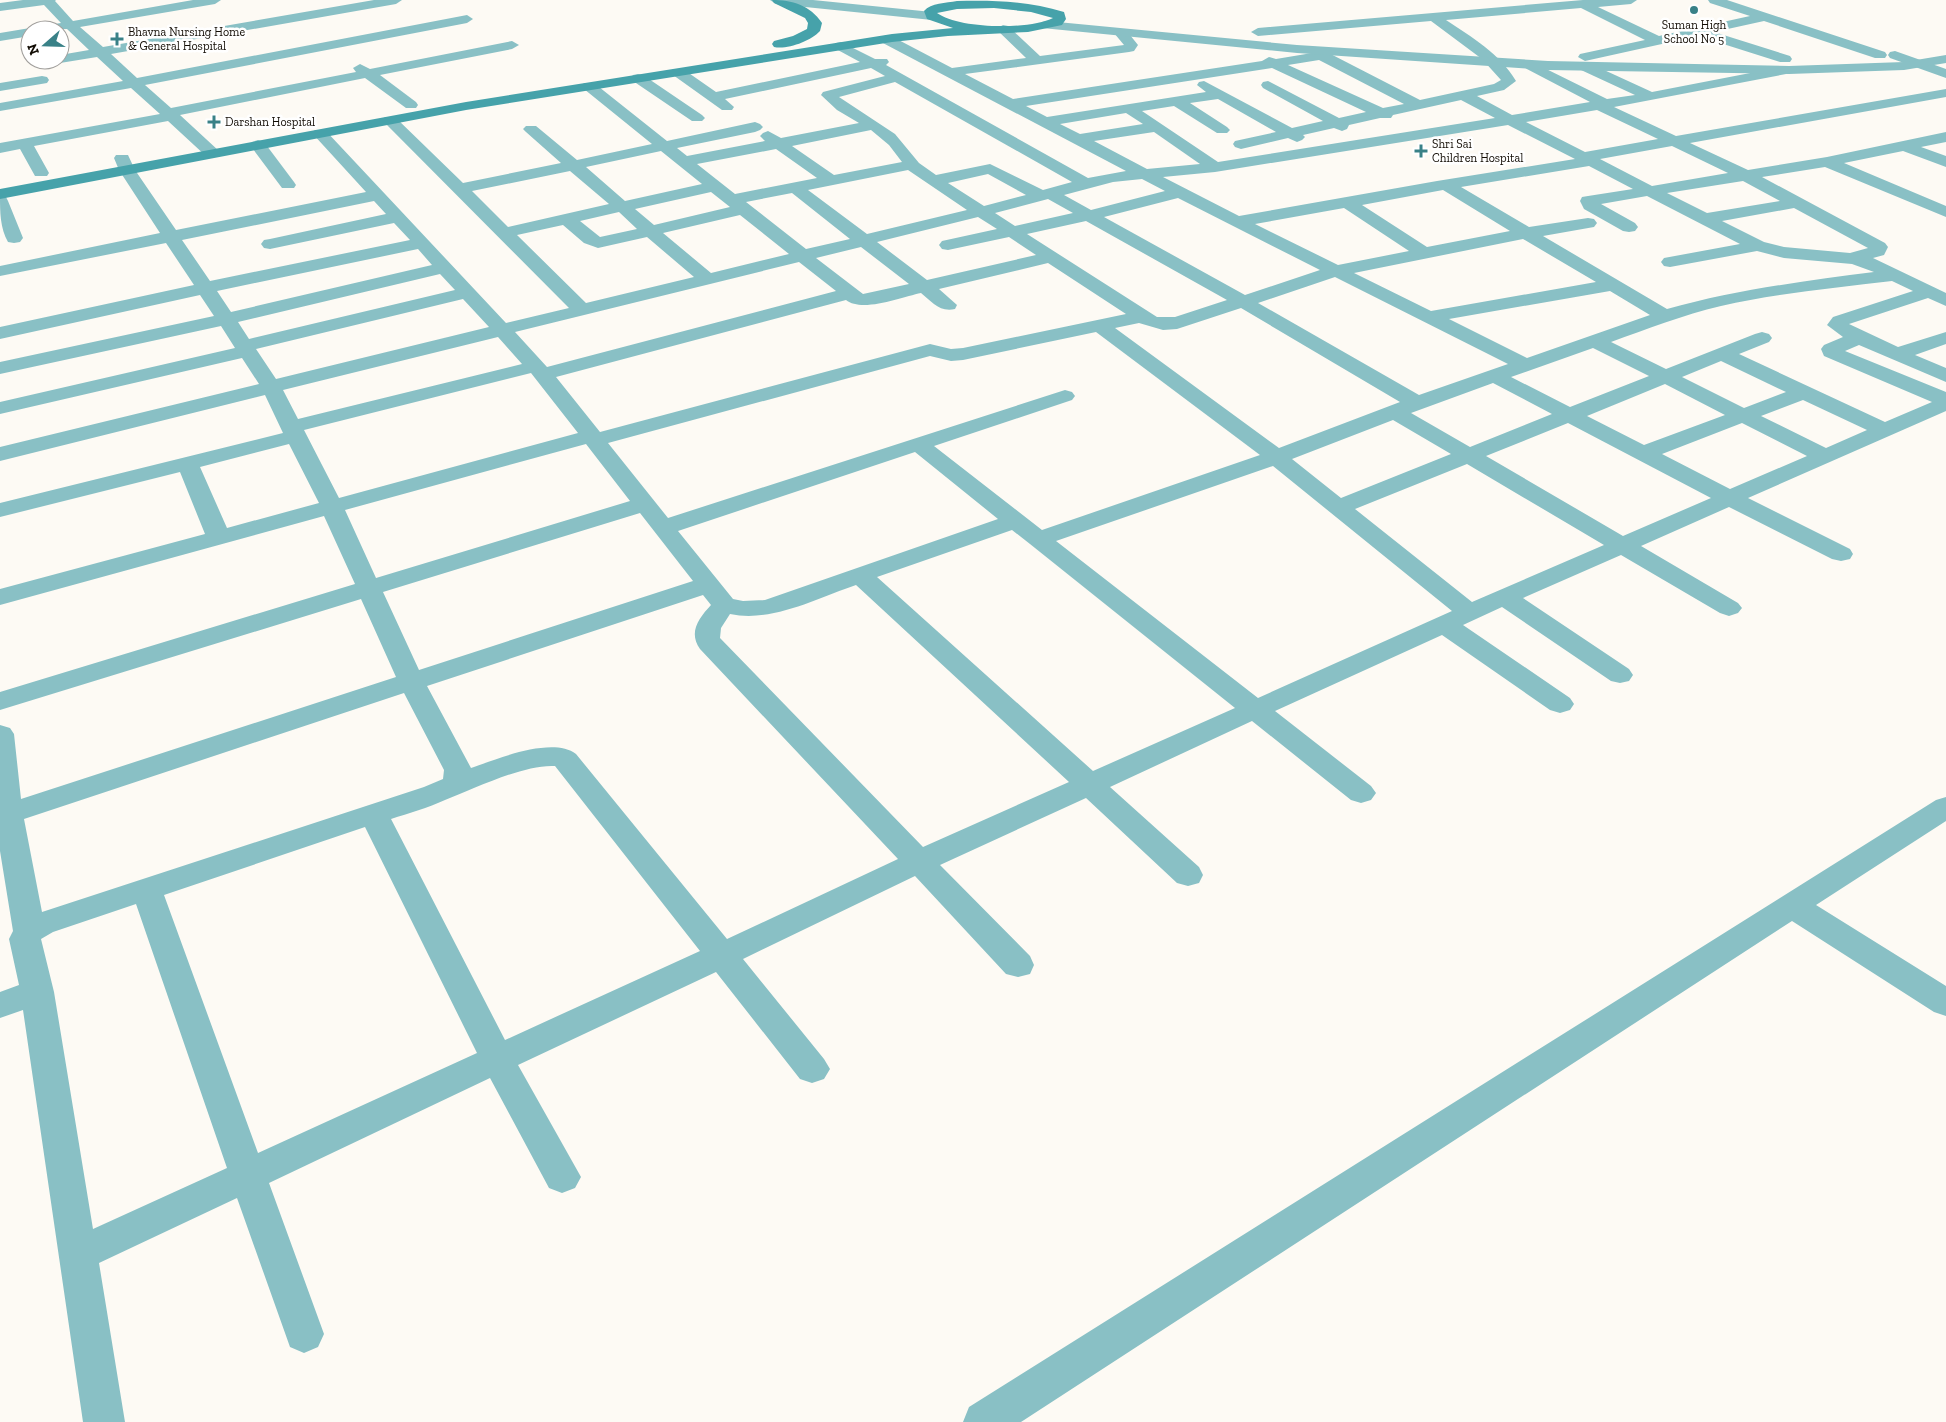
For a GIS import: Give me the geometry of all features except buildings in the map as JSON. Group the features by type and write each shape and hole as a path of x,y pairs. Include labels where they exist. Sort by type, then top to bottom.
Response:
{"main road":[{"path":"743,52 798,39 813,31 815,23 810,15 777,0"},
{"path":"208,149 258,145 390,120 761,58 886,39 1047,25 1060,19 1059,15 1034,4 976,1 934,8 930,11 934,17"},
{"path":"0,181 124,164 208,149 411,105 839,37 934,17 966,27 997,29"},
{"path":"1,204 124,164"}],"street":[{"path":"0,7 48,0 66,20"},
{"path":"70,25 215,0"},
{"path":"70,58 396,0"},
{"path":"777,0 934,17"},
{"path":"1258,32 1632,0"},
{"path":"1714,0 1880,55"},
{"path":"922,2 949,4"},
{"path":"1583,4 1658,41"},
{"path":"168,8 213,44"},
{"path":"277,9 342,55"},
{"path":"1059,15 1480,51 1585,62 1923,66 1946,59"},
{"path":"1241,144 1499,87 1508,81 1506,75 1494,63 1434,16"},
{"path":"1047,25 1242,44 1319,54 1528,64 1585,62 1658,41 1765,17"},
{"path":"0,107 30,108 135,83 467,19"},
{"path":"70,25 208,149"},
{"path":"1731,25 1758,33"},
{"path":"997,29 1060,70"},
{"path":"1698,32 1786,64"},
{"path":"0,36 20,33"},
{"path":"950,72 1129,48 1131,45 1121,33"},
{"path":"70,41 103,36"},
{"path":"886,39 1182,192 1236,222 1526,365"},
{"path":"1242,44 1306,80 1426,133"},
{"path":"0,148 512,45"},
{"path":"841,46 1085,183"},
{"path":"803,52 836,72"},
{"path":"226,53 238,63"},
{"path":"1012,104 1319,54 1418,105"},
{"path":"1895,54 1946,74"},
{"path":"0,454 979,212 1085,183 1145,173 1215,167 1510,120 1649,96 1786,64 1836,56 1895,54 1946,59"},
{"path":"713,97 918,55"},
{"path":"367,56 348,59 411,105"},
{"path":"761,58 793,80"},
{"path":"1585,62 1649,96"},
{"path":"97,70 135,64"},
{"path":"1167,64 1320,150"},
{"path":"1528,64 1601,104 1745,175 1879,248 1874,253 1851,258"},
{"path":"678,72 830,180"},
{"path":"0,74 5,86 30,108"},
{"path":"5,86 59,77"},
{"path":"638,78 697,118"},
{"path":"896,78 828,95 873,125 899,146 906,154 911,165 933,181 1150,321 1163,324 1177,323 1242,300 1336,271 1526,232 1588,223"},
{"path":"991,130 1246,88 1306,80"},
{"path":"981,88 1000,85"},
{"path":"1268,85 1370,142"},
{"path":"589,86 848,294 858,300 867,300 923,286 973,263 1050,257"},
{"path":"1106,89 1156,127 1215,167"},
{"path":"1236,222 1946,94"},
{"path":"1463,95 1758,246 1803,256 1851,258 1877,265 1903,279 1937,290"},
{"path":"133,101 152,98"},
{"path":"1176,101 1222,130"},
{"path":"390,120 582,310"},
{"path":"46,125 57,137"},
{"path":"684,162 873,125"},
{"path":"459,189 755,127"},
{"path":"1079,139 1156,127"},
{"path":"531,129 707,279"},
{"path":"320,133 540,370 715,595 744,609 768,607 1015,521"},
{"path":"1629,227 1590,205 1588,201 1828,162 1946,137"},
{"path":"24,144 41,174"},
{"path":"258,145 288,185"},
{"path":"1905,146 1946,162"},
{"path":"1828,162 1946,212"},
{"path":"124,164 271,387 332,507 412,681 458,770 457,783"},
{"path":"567,219 590,239 598,242 651,231 794,187 911,165"},
{"path":"933,181 990,169 1090,216 1242,300 1418,403"},
{"path":"1446,185 1665,316"},
{"path":"504,233 714,186"},
{"path":"794,187 948,305"},
{"path":"948,245 1090,216 1182,192"},
{"path":"0,271 378,195"},
{"path":"1346,202 1424,253"},
{"path":"1704,219 1796,202"},
{"path":"1,204 14,238"},
{"path":"270,244 398,217"},
{"path":"921,226 973,263"},
{"path":"0,333 423,243"},
{"path":"1670,262 1758,246"},
{"path":"0,368 226,319 445,267"},
{"path":"1038,539 1276,457 1418,403 1665,316 1717,301 1765,292 1903,279"},
{"path":"1429,317 1613,285"},
{"path":"1937,290 1840,321 1837,325 1859,338 1946,376"},
{"path":"0,408 469,292"},
{"path":"0,510 187,463 293,431 848,294"},
{"path":"0,597 332,507 930,350 951,355 962,354 1144,316"},
{"path":"1099,325 1276,457 1339,508 1456,618 1560,704"},
{"path":"1339,508 1762,338"},
{"path":"1859,338 1836,346 1831,349 1831,352 1946,402"},
{"path":"1896,354 1946,338"},
{"path":"1594,341 1825,456"},
{"path":"1722,354 1885,430"},
{"path":"1494,376 1642,454 1841,554"},
{"path":"1642,454 1804,392"},
{"path":"663,528 1065,396"},
{"path":"78,1254 1089,784 1456,618 1946,402"},
{"path":"1395,412 1729,608"},
{"path":"918,444 1361,793"},
{"path":"187,463 219,538"},
{"path":"0,701 644,504"},
{"path":"860,575 1188,875"},
{"path":"5,814 412,681 715,595"},
{"path":"715,595 706,630 709,643 1018,965"},
{"path":"1504,597 1620,675"},
{"path":"0,734 11,892 29,931"},
{"path":"104,1422 37,992 25,939 29,931 42,924 146,888 374,815 434,794 457,783 544,756 561,757 570,764 812,1069"},
{"path":"984,1422 1793,906 1946,806"},
{"path":"374,815 497,1059 562,1177"},
{"path":"146,888 304,1334"},
{"path":"1793,906 1946,1004"},
{"path":"0,1005 37,992"}],"place":[{"name":"Suman High School No 5","path":"1694,10"},
{"name":"Bhavna Nursing Home & General Hospital","path":"117,39"},
{"name":"Darshan Hospital","path":"214,122"},
{"name":"Shri Sai Children Hospital","path":"1421,151"}]}
